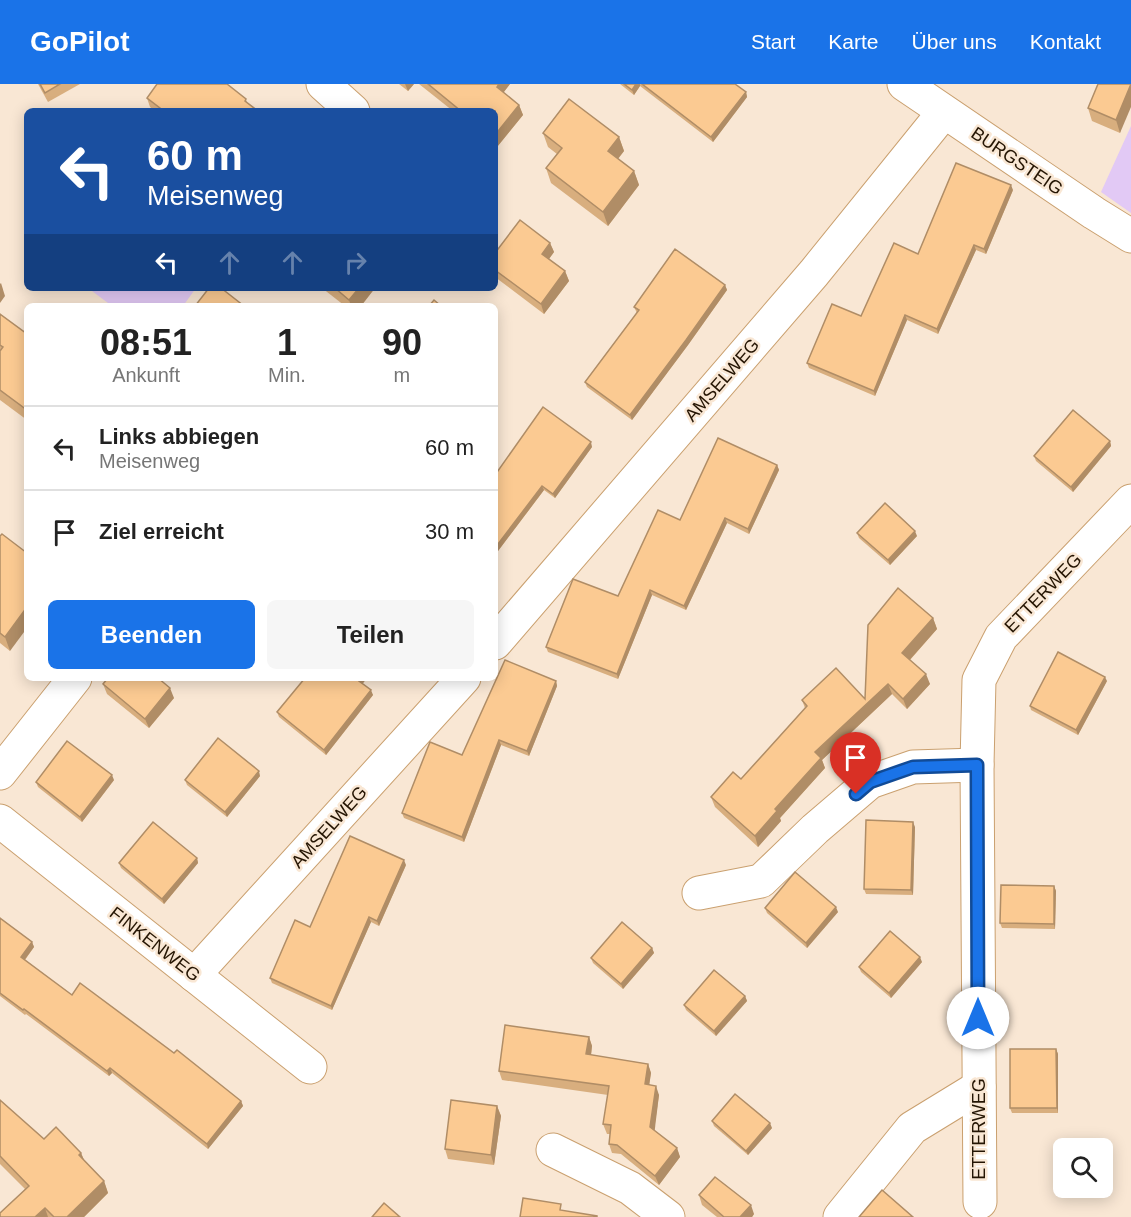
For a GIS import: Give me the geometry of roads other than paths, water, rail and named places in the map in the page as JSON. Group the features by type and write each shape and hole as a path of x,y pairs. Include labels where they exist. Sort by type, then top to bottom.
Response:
{"street":[{"path":"323,84 349,108"},
{"name":"BURGSTEIG","path":"904,84 1131,236"},
{"name":"AMSELWEG","path":"498,640 814,273 945,112"},
{"name":"ETTERWEG","path":"980,1202 977,765 979,680 1001,637 1131,501"},
{"path":"0,773 73,681"},
{"name":"AMSELWEG","path":"194,975 461,681"},
{"path":"699,892 761,881 815,829 870,782 913,767 977,765"},
{"name":"FINKENWEG","path":"0,821 310,1066"},
{"path":"840,1217 912,1128 979,1087"},
{"path":"553,1150 630,1188 668,1217"}]}
